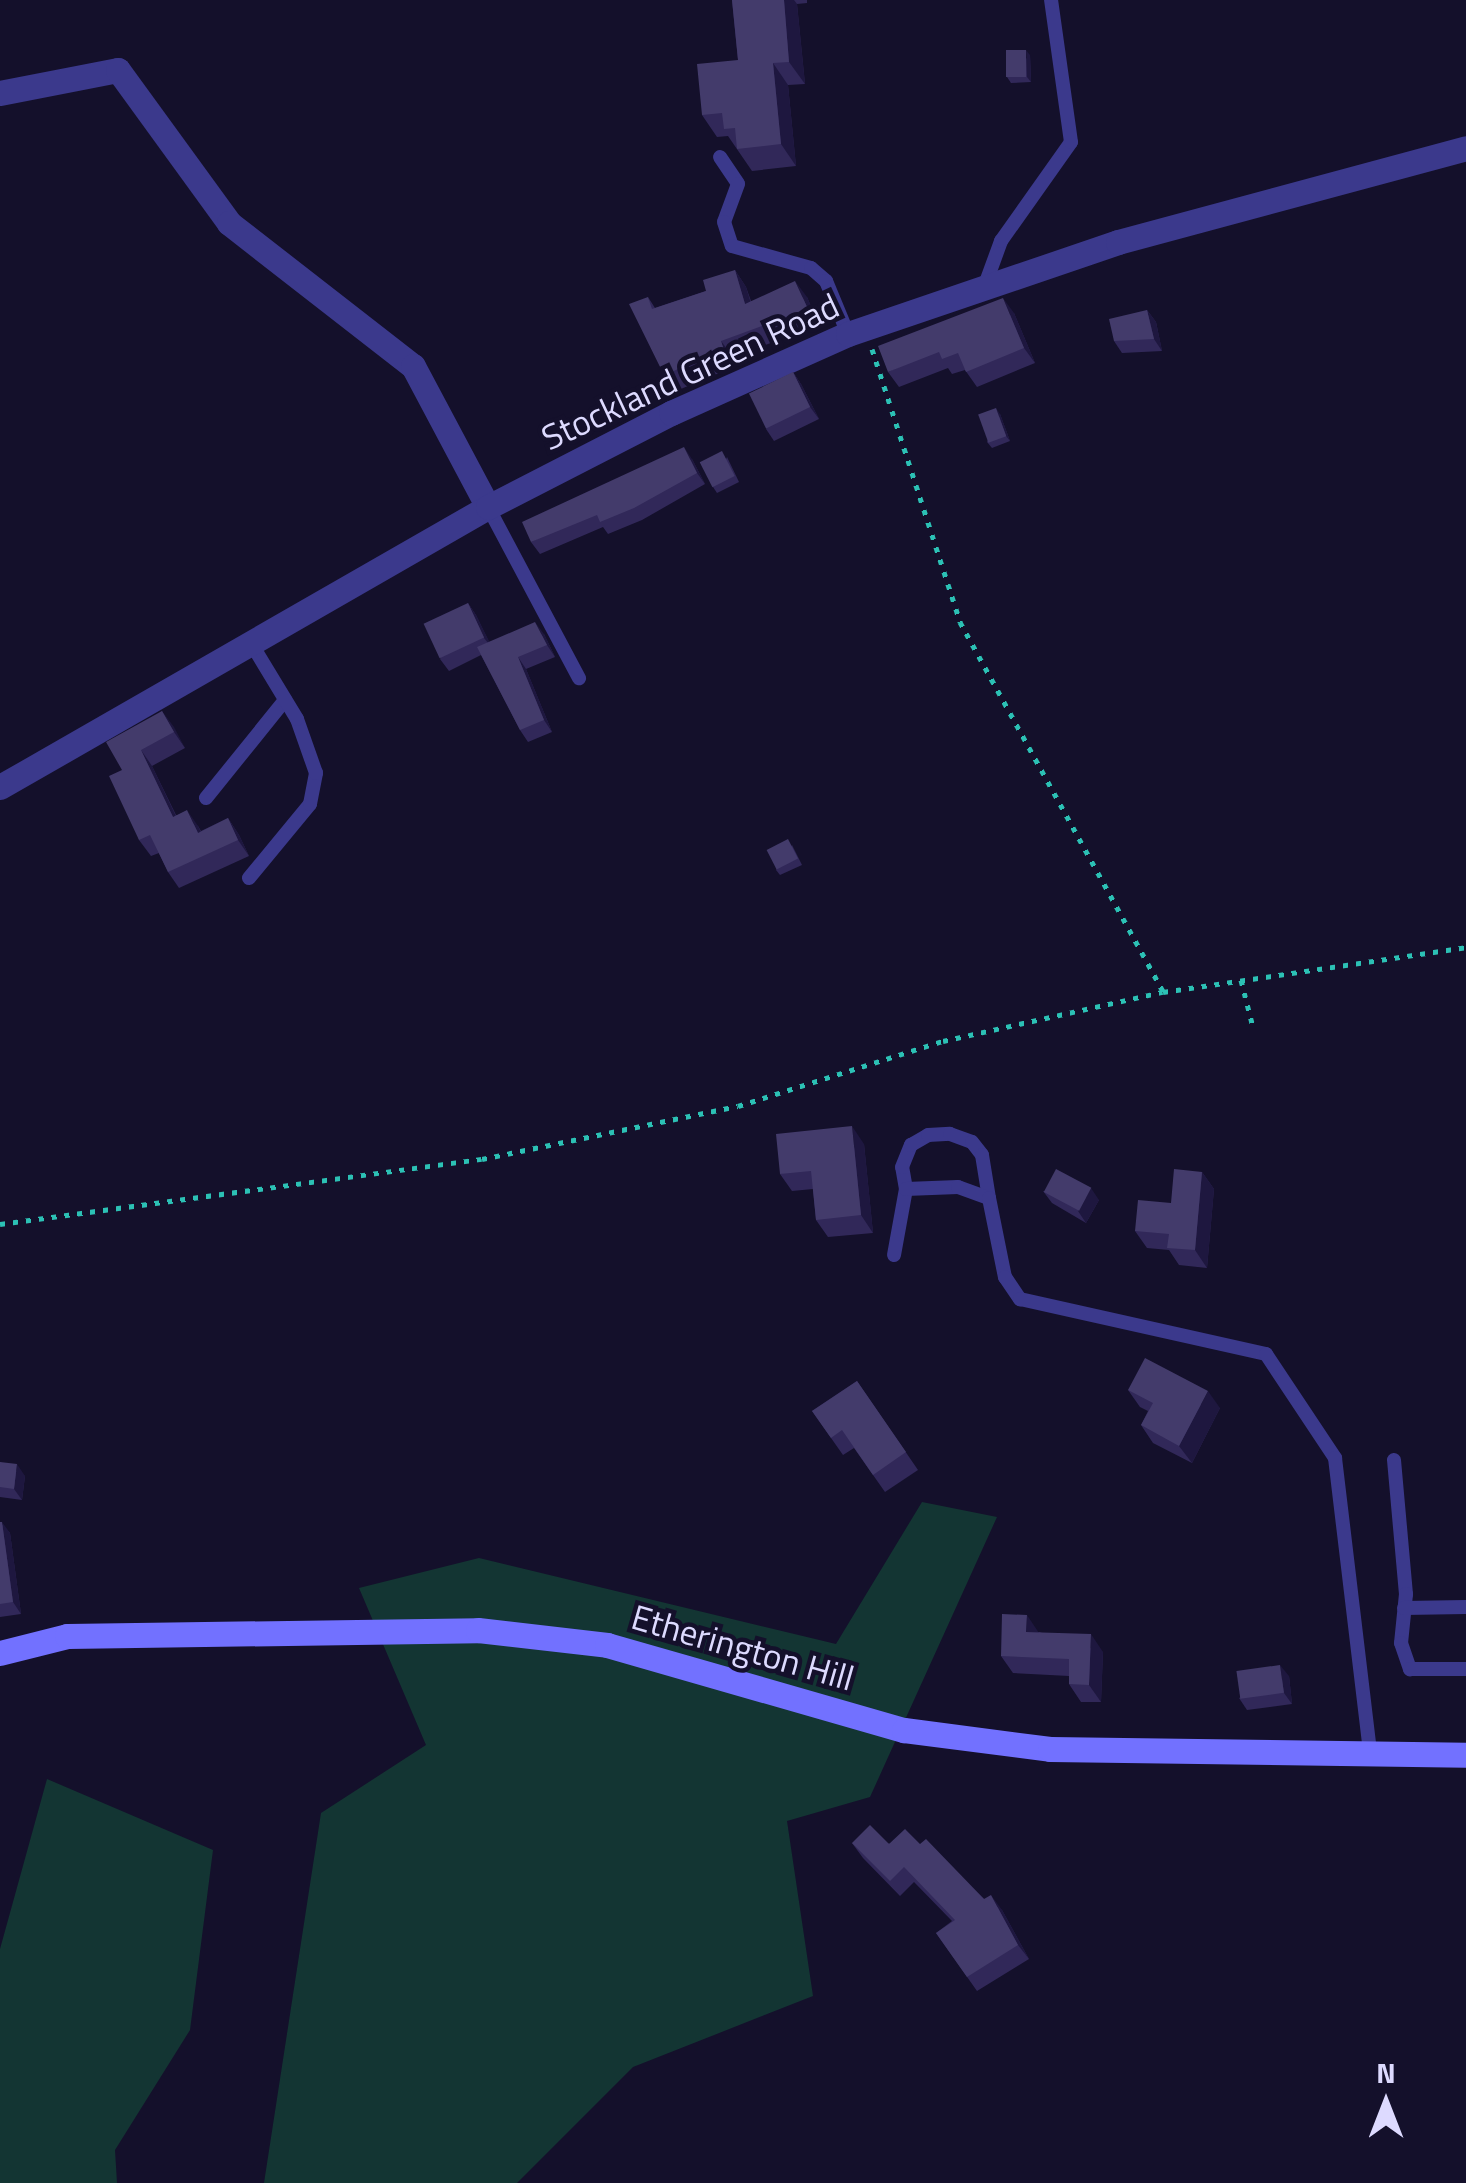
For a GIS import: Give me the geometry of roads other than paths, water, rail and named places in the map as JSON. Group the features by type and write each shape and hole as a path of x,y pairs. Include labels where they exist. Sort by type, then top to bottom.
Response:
{"street":[{"path":"0,94 118,70 229,222 412,366 488,507"},
{"name":"Stockland Green Road","path":"0,787 488,507 671,413 856,331 1118,242 1466,148"},
{"name":"Etherington Hill","path":"0,1652 67,1636 478,1630 608,1645 904,1730 1050,1749 1466,1756"}],"lane":[{"path":"985,285 1002,241 1071,142 1051,0"},
{"path":"720,157 738,184 724,222 732,246 811,268 826,281 856,331"},
{"path":"488,507 579,678"},
{"path":"249,878 310,804 316,773 312,752 286,700 251,643"},
{"path":"206,798 286,700"},
{"path":"894,1254 906,1189 902,1167 911,1145 928,1135 950,1134 972,1142 982,1155 1005,1276 1020,1299 1266,1354 1335,1458 1370,1752"},
{"path":"906,1189 948,1184 989,1198"},
{"path":"1394,1460 1404,1608 1400,1643 1410,1669 1466,1669"},
{"path":"1404,1608 1466,1608"}]}
